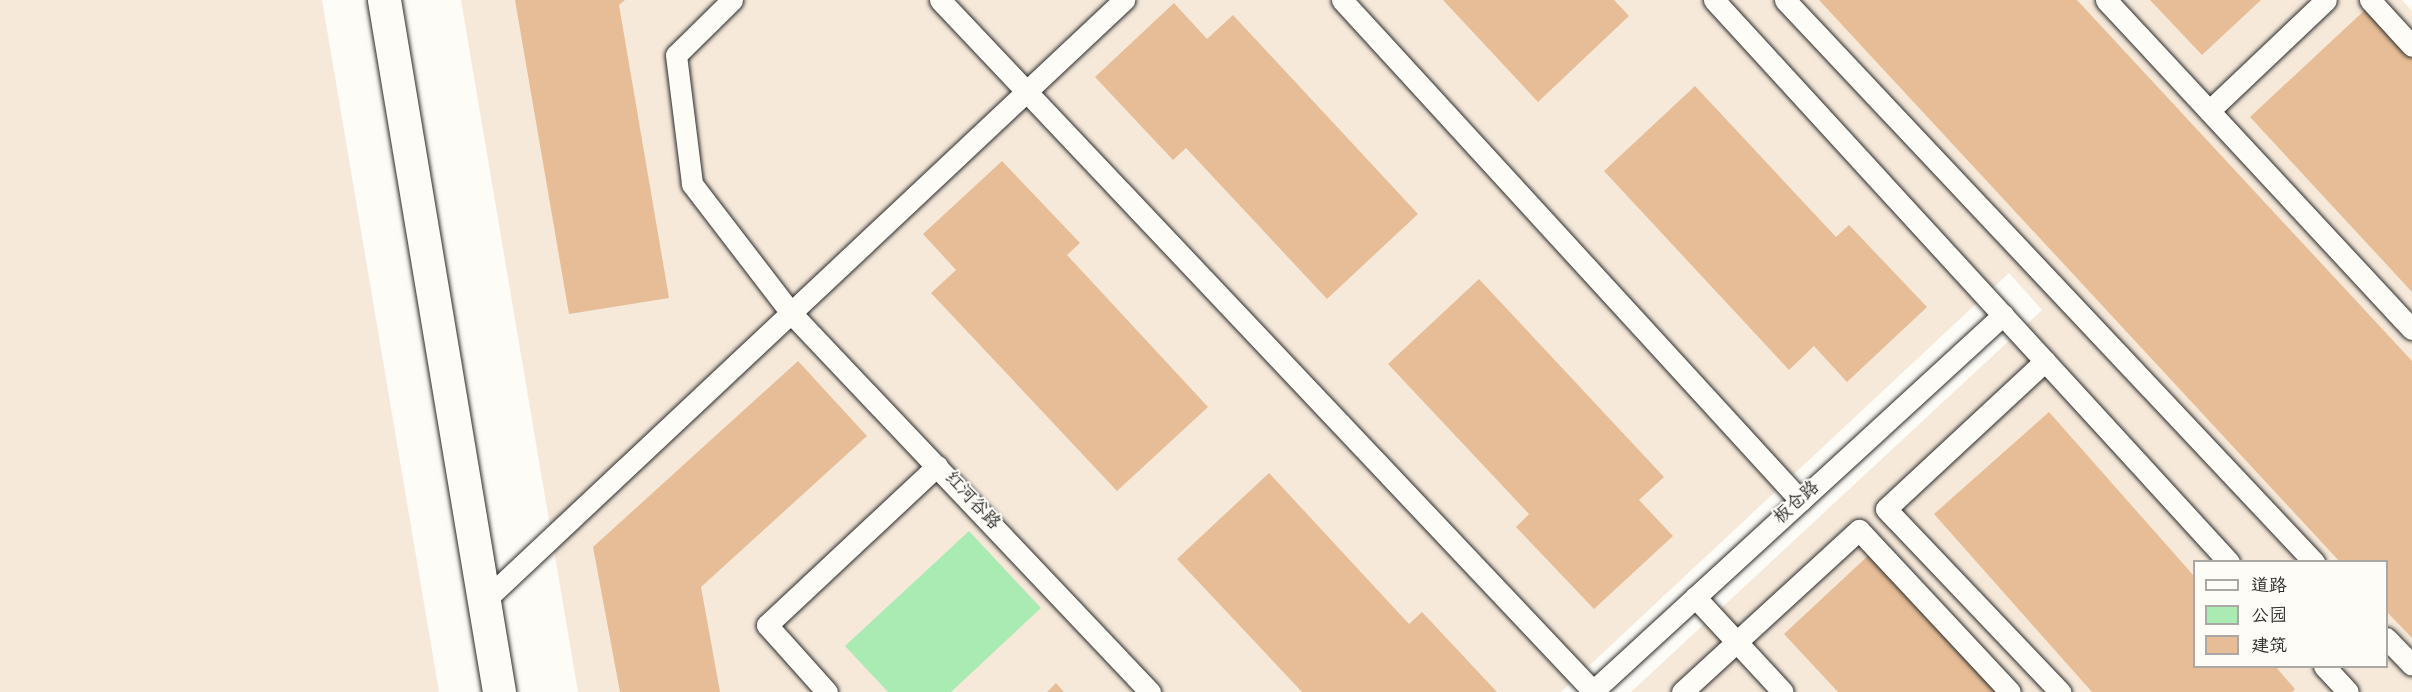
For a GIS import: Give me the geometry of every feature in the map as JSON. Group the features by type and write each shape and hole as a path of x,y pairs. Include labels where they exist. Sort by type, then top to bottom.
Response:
{"street":[{"path":"384,0 499,692"}],"lane":[{"name":"红河谷路","path":"732,0 676,55 692,184 791,313 1150,692"},
{"path":"940,0 1025,93 1593,692"},
{"path":"485,600 1124,0"},
{"path":"1342,0 1801,501"},
{"path":"1785,0 2313,560"},
{"path":"2106,0 2412,329"},
{"path":"2209,111 2326,0"},
{"path":"2370,0 2412,46"},
{"path":"1721,3 2228,560"},
{"name":"板仓路","path":"1593,692 2003,315"},
{"path":"2045,361 1886,509 2060,692"},
{"path":"827,692 767,626 937,466"},
{"path":"1682,692 1859,530 2010,692"},
{"path":"1695,597 1783,692"},
{"path":"2388,640 2412,665"},
{"path":"2326,668 2348,692"}],"shaded area":[{"path":"0,0 322,0 439,692 0,692"},
{"path":"461,0 2402,0 2412,11 2412,692 1631,692 2042,310 2009,273 1561,692 578,692"}],"green space":[{"path":"969,531 1041,608 951,692 888,692 845,646"}],"building":[{"path":"515,0 625,0 619,5 669,298 569,314"},
{"path":"1443,0 1614,0 1629,16 1538,102"},
{"path":"1819,0 2077,0 2412,361 2412,638 2388,613 2388,560 2338,560"},
{"path":"2150,0 2261,0 2202,55"},
{"path":"1174,3 1207,39 1233,15 1418,214 1327,299 1186,148 1173,160 1095,77"},
{"path":"2367,8 2412,57 2412,292 2250,117"},
{"path":"1695,86 1836,237 1849,225 1927,307 1847,382 1814,346 1789,370 1604,171"},
{"path":"1002,161 1080,243 1067,255 1208,407 1117,491 931,293 956,270 923,234"},
{"path":"1479,279 1664,477 1639,500 1673,536 1594,609 1516,527 1529,514 1388,364"},
{"path":"798,361 867,436 701,587 720,692 620,692 593,547"},
{"path":"2049,412 2193,575 2193,668 2277,668 2295,689 2292,692 2092,692 1934,514"},
{"path":"1269,473 1409,624 1422,612 1497,692 1302,692 1177,559"},
{"path":"1871,553 2001,692 1838,692 1784,634"},
{"path":"1056,683 1064,692 1047,692"}]}
